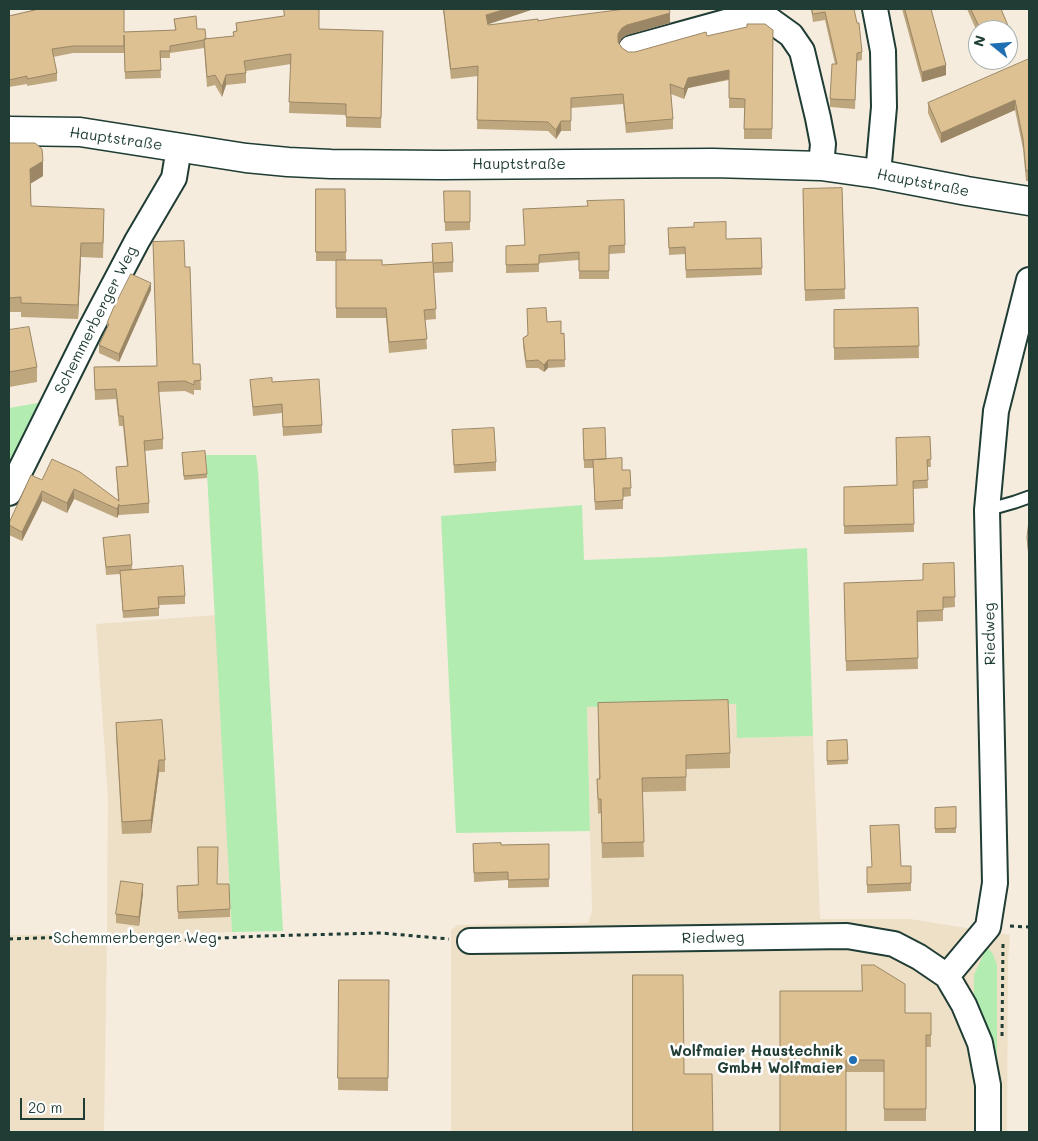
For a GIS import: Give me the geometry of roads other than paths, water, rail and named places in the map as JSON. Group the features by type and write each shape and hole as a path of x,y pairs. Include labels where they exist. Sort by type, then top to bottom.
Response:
{"main road":[{"name":"Hauptstraße","path":"9,131 80,132 246,158 331,164 713,163 821,166 878,174 967,192 1029,201"}],"street":[{"path":"875,9 883,51 884,107 878,174"},
{"path":"631,48 740,18 766,17 791,35 802,51 823,144 821,166"},
{"name":"Schemmerberger Weg","path":"9,493 137,240 174,178 179,148"},
{"name":"Riedweg","path":"947,976 988,928 995,883 987,510 996,411 1029,280"},
{"name":"Riedweg","path":"470,940 848,936 894,944 919,957 947,976 964,1005 980,1043 988,1085 988,1132"}],"lane":[{"path":"987,510 1029,497"}],"place":[{"name":"Wolfmaier Haustechnik GmbH Wolfmaier","path":"853,1060"}]}
